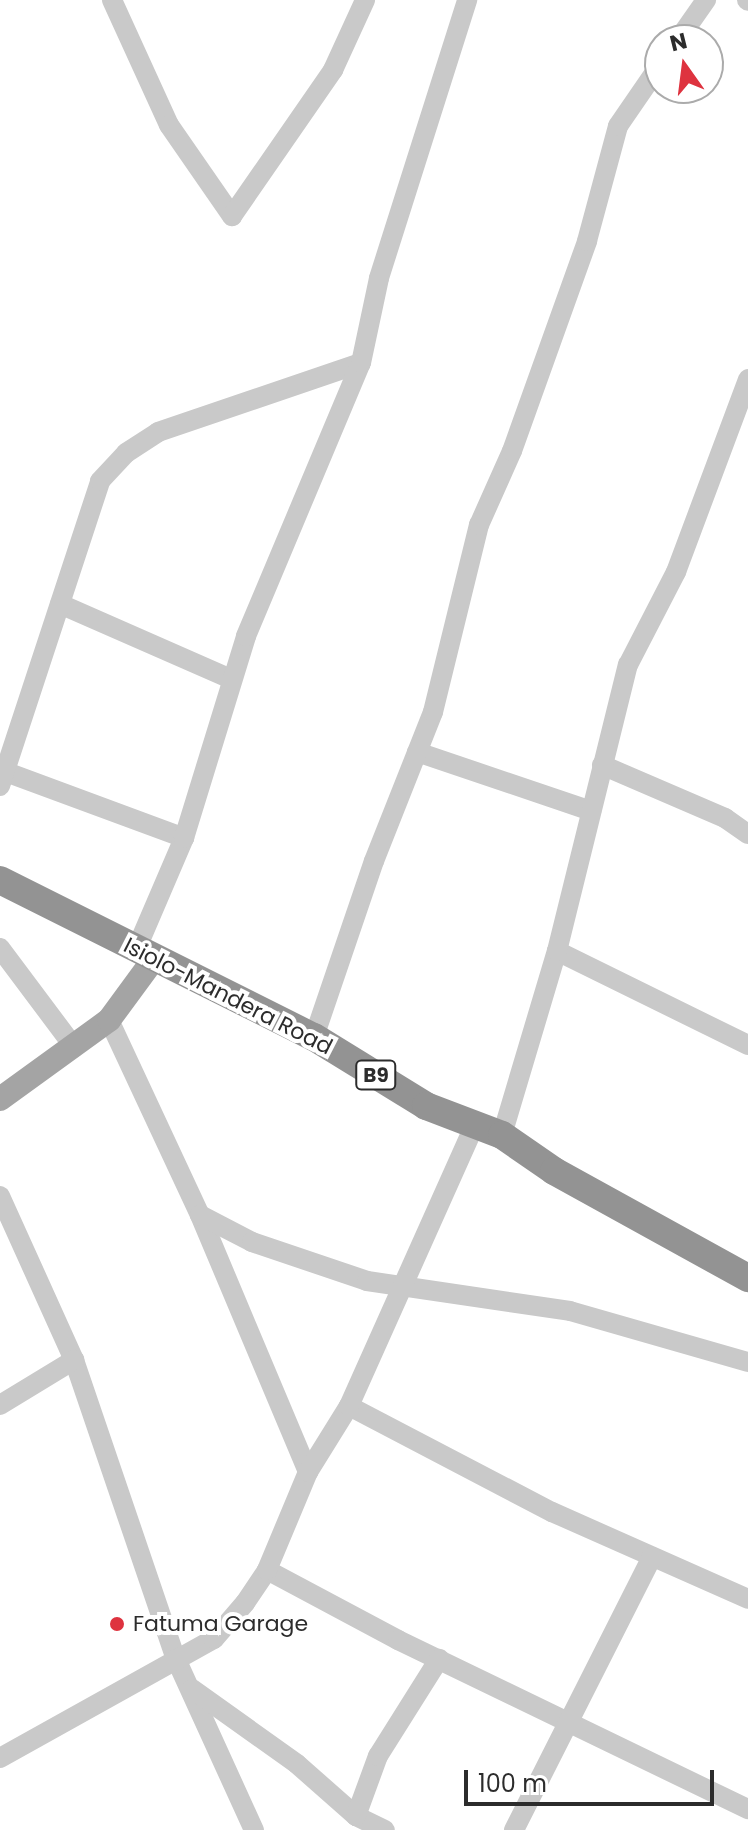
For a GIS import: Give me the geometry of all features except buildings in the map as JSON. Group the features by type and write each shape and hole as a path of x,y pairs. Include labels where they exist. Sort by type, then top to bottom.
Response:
{"highway":[{"name":"Isiolo-Mandera Road","path":"0,880 144,955 314,1037 426,1106 502,1135 554,1171 748,1278"}],"main road":[{"path":"0,1099 109,1020 144,955"}],"street":[{"path":"112,0 169,125 232,216 333,70 365,0"},
{"path":"144,955 184,838 231,679 361,363 379,278 467,0"},
{"path":"689,24 706,0"},
{"path":"314,1037 417,752 454,637 479,525 512,451 587,241 618,126 644,88"},
{"path":"184,838 3,779 100,481 126,453 158,432 210,410 361,363"},
{"path":"502,1135 557,951 628,665 676,572 747,385"},
{"path":"60,604 231,679"},
{"path":"417,752 591,811"},
{"path":"602,765 710,812 748,834"},
{"path":"0,948 74,1047"},
{"path":"557,951 748,1045"},
{"path":"109,1020 200,1215 308,1472"},
{"path":"0,1758 214,1639 267,1570 308,1472 349,1406 475,1124"},
{"path":"0,1196 74,1360 176,1659 254,1830"},
{"path":"200,1215 317,1267 403,1285 570,1311 748,1362"},
{"path":"0,1405 74,1360"},
{"path":"349,1406 552,1512 748,1599"},
{"path":"514,1830 652,1557"},
{"path":"267,1570 439,1659 748,1809"},
{"path":"356,1816 391,1730 439,1659"},
{"path":"188,1686 297,1764 356,1816 385,1830"}],"place":[{"name":"Fatuma Garage","path":"117,1624"}]}
